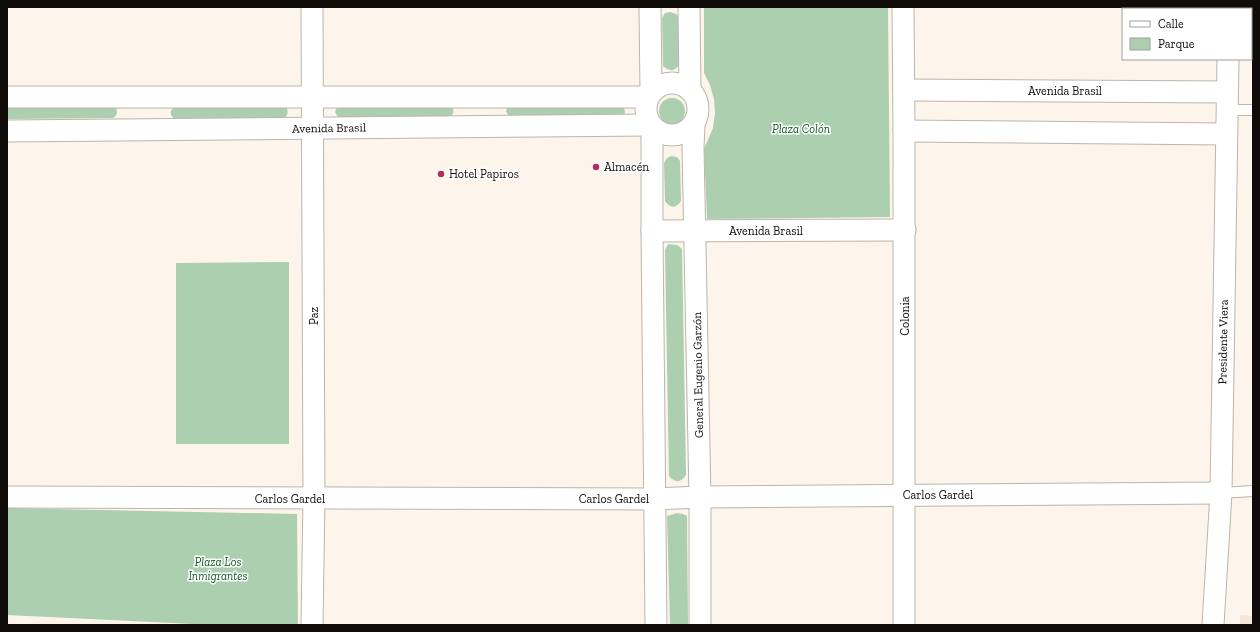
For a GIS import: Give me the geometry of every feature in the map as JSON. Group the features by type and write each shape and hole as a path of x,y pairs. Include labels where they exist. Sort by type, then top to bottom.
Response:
{"street":[{"name":"Paz","path":"312,7 314,499 312,625"},
{"path":"7,97 649,95 659,86 670,83 681,84 690,90 696,97 699,106 698,116 694,124 688,131 679,135 669,136 660,133 651,126 646,116 646,107 649,95 650,7"},
{"path":"689,7 690,90"},
{"name":"Colonia","path":"903,7 905,496 904,625"},
{"name":"Presidente Viera","path":"1214,625 1221,494 1226,101 1228,60"},
{"name":"Avenida Brasil","path":"904,90 1226,101"},
{"name":"General Eugenio Garzón","path":"694,124 693,148 700,497 700,625"},
{"path":"651,126 656,625"},
{"name":"Avenida Brasil","path":"7,131 651,126"},
{"path":"904,131 1226,134"},
{"name":"Avenida Brasil","path":"652,231 904,230"},
{"name":"Carlos Gardel","path":"7,497 654,499 700,497 1221,494"}],"lane":[{"path":"1226,101 1253,110"},
{"path":"1221,494 1253,491"}],"shaded area":[{"path":"1240,615 1253,616 1253,625 1240,625"}],"green space":[{"name":"Plaza Colón","path":"704,7 888,7 890,217 707,219 704,149 713,128 715,114 714,99 710,85 704,73"},
{"path":"670,12 679,17 679,65 674,70 667,69 663,66 662,18 665,13"},
{"path":"672,98 681,102 685,111 681,120 672,124 663,120 659,111 663,102"},
{"path":"511,105 620,106 624,108 625,112 624,115 511,118 506,112 507,108"},
{"path":"7,106 112,106 116,108 117,113 113,118 7,119"},
{"path":"175,106 283,106 287,108 288,113 284,118 174,119 171,112"},
{"path":"340,106 448,106 453,108 453,111 449,118 339,119 335,112"},
{"path":"671,156 677,157 680,161 681,201 673,207 665,201 664,163 667,158"},
{"path":"668,244 677,245 682,249 686,475 680,481 673,480 669,476 665,250"},
{"path":"289,262 289,444 176,444 176,263"},
{"name":"Plaza Los Inmigrantes","path":"7,508 297,514 298,625 214,625 7,615"},
{"path":"677,513 687,516 688,625 670,625 667,516"}],"place":[{"name":"Almacén","path":"596,167"},
{"name":"Hotel Papiros","path":"441,174"}]}
